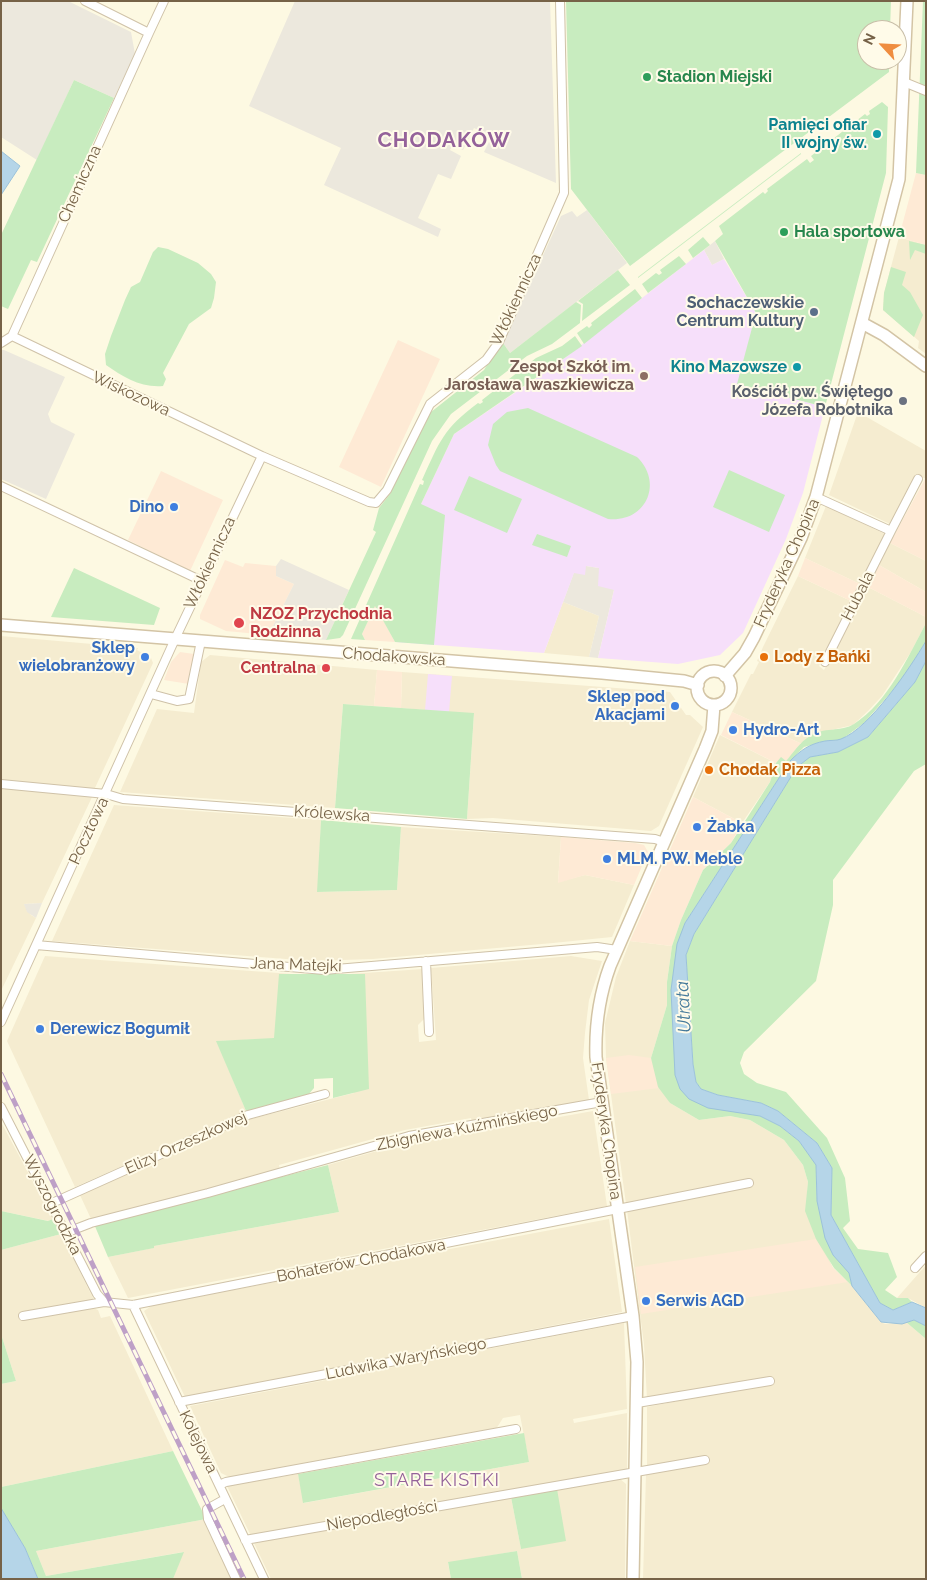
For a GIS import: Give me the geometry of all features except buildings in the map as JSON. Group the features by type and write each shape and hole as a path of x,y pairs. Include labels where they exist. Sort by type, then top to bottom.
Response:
{"main road":[{"name":"Fryderyka Chopina","path":"725,676 745,653 754,637 801,538 816,497 899,179 907,1"},
{"path":"862,323 884,335 926,366"},
{"name":"Chodakowska","path":"1,625 620,675 698,684"},
{"path":"709,672 718,672 725,676 731,686 730,694 725,701 714,705 701,698 698,684 702,677 709,672"},
{"name":"Fryderyka Chopina","path":"634,1579 637,1362 596,1056 596,1024 602,991 617,950 712,731 714,705"}],"street":[{"path":"85,1 148,33"},
{"name":"Chemiczna","path":"12,336 164,1"},
{"name":"Włókiennicza","path":"175,639 262,456 368,502 376,503 387,490 430,404 486,360 494,350 564,193 560,1"},
{"path":"904,82 926,92"},
{"path":"1,343 12,336"},
{"name":"Wiskozowa","path":"12,336 262,456"},
{"name":"Hubala","path":"825,662 918,479"},
{"path":"1,486 202,581"},
{"path":"816,497 891,531"},
{"name":"Pocztowa","path":"1,1022 175,639"},
{"path":"150,694 177,701 189,699 201,641"},
{"name":"Królewska","path":"1,784 106,794 122,799 655,839 664,842"},
{"name":"Jana Matejki","path":"36,946 324,970 597,946 617,950"},
{"path":"426,961 429,1032"},
{"name":"Elizy Orzeszkowej","path":"50,1204 248,1115 325,1094"},
{"name":"Zbigniewa Kuźmińskiego","path":"66,1233 86,1224 208,1193 409,1136 602,1102"},
{"name":"Wyszogrodzka","path":"1,1107 97,1294 104,1302"},
{"name":"Bohaterów Chodakowa","path":"24,1316 104,1302 133,1305 617,1211 749,1183"},
{"path":"915,1268 926,1256"},
{"name":"Kolejowa","path":"133,1305 264,1579"},
{"name":"Ludwika Waryńskiego","path":"179,1402 632,1316"},
{"path":"637,1403 770,1381"},
{"path":"219,1486 226,1482 516,1429"},
{"name":"Niepodległości","path":"245,1540 705,1460"},
{"path":"225,1498 206,1510 208,1519 236,1579"}],"shaded area":[{"path":"1,1 68,1 131,32 135,54 114,98 74,80 37,160 1,137"},
{"path":"295,1 550,1 556,183 484,152 492,136 474,128 463,150 452,145 450,150 461,156 451,179 438,174 418,218 441,229 438,237 324,185 341,148 249,106"},
{"path":"916,173 926,175 926,245 899,237"},
{"path":"587,210 627,263 510,353 503,343 561,216 572,211 577,217"},
{"path":"899,237 926,245 926,354 918,348 919,341 883,310 884,293"},
{"path":"715,241 724,259 712,265 704,250"},
{"path":"704,250 712,265 724,259 756,313 738,384 825,407 803,493 786,539 743,633 720,655 678,664 598,658 614,590 598,586 599,568 586,566 585,575 574,573 544,653 395,642 421,504 454,434 553,367"},
{"path":"398,340 440,359 381,487 339,467"},
{"path":"1,350 65,377 48,414 51,422 75,434 46,499 1,479"},
{"path":"858,412 926,451 926,479 916,474 890,524 829,495"},
{"path":"161,471 223,500 190,571 128,540"},
{"path":"926,479 926,561 890,543"},
{"path":"826,506 885,534 860,584 805,558"},
{"path":"890,543 926,561 926,592 879,565"},
{"path":"805,558 860,584 851,601 798,576"},
{"path":"281,559 349,590 326,640 279,636 280,630 273,626 294,584 276,576 276,566"},
{"path":"225,560 243,567 245,563 276,566 276,576 294,584 273,626 280,630 279,636 226,631 200,619 200,615"},
{"path":"879,565 926,592 926,617 868,587"},
{"path":"586,566 599,568 614,590 598,658 589,657 599,616 563,602 574,572"},
{"path":"798,576 851,601 819,666 824,670 868,587 926,617 926,623 911,652 882,696 868,711 853,725 810,735 802,744 732,712 759,662 757,661 763,647"},
{"path":"563,602 599,616 589,657 544,653"},
{"path":"375,605 395,642 365,640 362,634"},
{"path":"1,636 138,648 137,650 151,658 153,663 94,790 20,784 20,781 1,780"},
{"path":"180,652 194,654 189,684 164,680 171,662"},
{"path":"210,655 377,670 374,706 343,704 335,808 120,792 157,709 194,713 201,662"},
{"path":"377,670 402,672 401,708 374,706"},
{"path":"402,672 670,692 686,715 690,715 703,727 659,826 651,831 493,818 467,819 474,714 401,708"},
{"path":"428,674 452,676 449,712 425,710"},
{"path":"732,712 802,744 786,761 781,758 776,763 721,735"},
{"path":"720,735 776,763 770,782 742,823 693,797"},
{"path":"1,786 93,795 42,903 24,904 31,915 36,918 1,991"},
{"path":"693,797 742,823 731,843 703,870 672,946 630,941"},
{"path":"114,805 321,820 318,892 397,890 401,827 561,837 558,882 585,875 634,885 612,937 553,943 373,959 312,961 52,941"},
{"path":"561,837 635,843 644,845 648,852 634,885 585,875 558,883"},
{"path":"42,903 36,918 27,912 24,904"},
{"path":"630,941 672,946 667,982 667,1005 651,1058 670,1103 699,1120 730,1116 750,1120 784,1140 803,1165 808,1182 806,1211 833,1268 852,1286 881,1322 885,1324 906,1322 926,1339 926,1579 643,1579 646,1474 710,1462 703,1456 647,1466 647,1407 771,1383 647,1399 644,1345 627,1210 752,1186 753,1181 626,1204 606,1058 605,1023 616,977"},
{"path":"45,956 320,976 423,969 426,1017 418,1025 419,1042 436,1040 431,968 571,956 602,961 589,1000 585,1033 583,1058 589,1100 472,1122 471,1118 405,1130 279,1165 280,1171 92,1221 79,1193 243,1121 354,1093 367,1035 217,1041 246,1111 75,1187 7,1041"},
{"path":"629,1055 651,1058 659,1088 611,1094 606,1058"},
{"path":"593,1111 607,1206 128,1298 108,1257 153,1248 154,1246 339,1212 328,1165 391,1147"},
{"path":"1,1122 53,1219 49,1221 1,1211"},
{"path":"609,1219 622,1312 185,1397 144,1311 153,1305"},
{"path":"61,1234 95,1302 22,1319 93,1308 98,1310 101,1318 110,1316 173,1451 1,1487 1,1384 16,1381 1,1334 1,1250"},
{"path":"816,1239 833,1268 848,1282 641,1314 635,1267"},
{"path":"926,1265 926,1308 908,1298 897,1298"},
{"path":"624,1323 627,1409 573,1419 574,1423 627,1413 627,1470 251,1536 227,1486 298,1474 304,1503 529,1462 520,1415 503,1418 496,1429 229,1477 221,1473 190,1406"},
{"path":"619,1478 626,1484 625,1579 522,1579 517,1551 448,1563 451,1579 271,1579 254,1543 511,1497 521,1549 557,1489"},
{"path":"206,1519 234,1579 173,1579 183,1552 46,1576 36,1551"}],"green space":[{"path":"566,1 891,1 890,20 857,20 857,70 889,70 889,72 630,266 571,189"},
{"path":"923,1 926,1 926,175 916,173"},
{"path":"74,80 114,98 37,262 31,260 8,309 1,306 1,235"},
{"path":"882,102 888,107 886,173 825,407 737,384 756,313 715,241 723,234 719,226 763,192 765,194 768,191 767,189 807,159 810,163 814,160 811,156 865,114 867,116 870,114 869,111"},
{"path":"801,154 638,278 638,277"},
{"path":"703,237 710,245 693,258 688,250"},
{"path":"909,241 926,245 926,254 915,250 910,260"},
{"path":"158,247 168,249 198,263 211,274 216,282 211,308 189,324 163,373 166,379 163,386 147,385 133,381 106,365 105,354 131,287 140,282 153,252"},
{"path":"679,256 686,264 648,293 642,284 656,273 659,275 662,273 660,270"},
{"path":"891,267 906,272 902,285 910,292 923,315 914,337 883,310 884,293"},
{"path":"618,270 630,285 582,321 583,304 578,301"},
{"path":"635,289 642,298 584,344 577,333 587,326 589,328 592,325 591,323"},
{"path":"576,302 581,305 580,323 552,344 527,356 451,414 432,441 343,635 340,638 326,640 376,532 373,530 379,508 390,494 426,416 484,370 500,344 503,343 510,353"},
{"path":"575,336 582,346 454,434 421,504 445,515 434,645 395,642 375,606 362,634 365,640 351,639 420,484 423,485 424,481 422,480 433,455 444,437 466,412 478,403 483,402 482,400 536,358 562,346"},
{"path":"528,408 637,457 645,467 650,489 647,499 641,508 632,515 621,519 608,519 500,471 488,445 493,424 507,412"},
{"path":"729,470 785,495 769,532 713,507"},
{"path":"469,476 522,499 507,533 454,510"},
{"path":"537,534 571,546 567,557 532,545"},
{"path":"74,568 160,608 154,625 51,617"},
{"path":"926,623 926,641 903,679 864,723 841,740 826,741 804,747 790,761 685,923 675,1075 742,1112 760,1116 780,1126 799,1141 816,1164 817,1201 833,1255 850,1273 852,1286 834,1268 816,1239 805,1211 808,1182 803,1165 784,1140 750,1120 730,1116 699,1120 670,1103 658,1087 651,1058 667,1005 667,982 672,946 703,870 731,843 770,782 776,763 781,757 786,761 806,738 815,733 844,728 854,724 877,704 896,678"},
{"path":"926,661 926,764 914,771 833,880 833,905 816,981 744,1052 740,1063 744,1074 757,1083 786,1092 827,1138 845,1178 850,1221 843,1228 858,1249 888,1253 897,1277 885,1290 897,1298 908,1298 912,1302 893,1310 880,1303 831,1215 832,1168 817,1143 778,1111 761,1103 718,1095 701,1089 696,1082 693,1064 686,955 694,934 797,767 809,757 838,752 868,737 915,682"},
{"path":"343,704 474,713 467,819 335,808"},
{"path":"321,820 401,827 397,890 317,892"},
{"path":"279,974 365,974 369,1089 333,1098 333,1078 314,1079 314,1088 308,1095 246,1111 216,1041 274,1038"},
{"path":"328,1165 339,1212 154,1246 154,1248 108,1257 94,1224"},
{"path":"1,1211 48,1221 53,1219 61,1234 1,1250"},
{"path":"914,1320 926,1326 926,1339 906,1322"},
{"path":"1,1334 16,1381 1,1384"},
{"path":"524,1433 529,1462 303,1503 298,1474"},
{"path":"173,1451 206,1519 36,1551 46,1576 184,1552 173,1579 38,1579 25,1548 1,1508 1,1487"},
{"path":"557,1489 566,1541 521,1549 511,1497"},
{"path":"517,1551 522,1579 451,1579 448,1562"}],"water":[{"path":"1,151 20,166 1,195"},
{"name":"Utrata","path":"926,641 926,661 915,682 868,737 838,752 810,757 797,767 694,934 686,955 693,1064 696,1082 701,1089 718,1095 761,1103 778,1111 817,1143 832,1168 831,1215 880,1303 893,1310 912,1302 926,1308 926,1326 914,1320 902,1324 881,1322 852,1286 849,1273 833,1255 825,1238 817,1201 816,1165 799,1141 780,1126 760,1116 708,1108 689,1099 680,1089 675,1075 671,990 677,944 685,923 790,761 810,746 819,742 841,739 864,723 900,681"},
{"path":"1,1508 25,1548 38,1579 1,1579"}],"railway":[{"path":"1,1074 244,1579"}],"place":[{"name":"Stadion Miejski","path":"647,77"},
{"name":"Pamięci ofiar II wojny św.","path":"877,134"},
{"name":"Hala sportowa","path":"784,232"},
{"name":"Sochaczewskie Centrum Kultury","path":"814,312"},
{"name":"Kino Mazowsze","path":"797,367"},
{"name":"Zespoł Szkół im. Jarosława Iwaszkiewicza","path":"644,376"},
{"name":"Kościół pw. Świętego Józefa Robotnika","path":"903,401"},
{"name":"Dino","path":"174,507"},
{"name":"NZOZ Przychodnia Rodzinna","path":"239,623"},
{"name":"Sklep wielobranżowy","path":"145,657"},
{"name":"Lody z Bańki","path":"764,657"},
{"name":"Centralna","path":"326,668"},
{"name":"Sklep pod Akacjami","path":"675,706"},
{"name":"Hydro-Art","path":"733,730"},
{"name":"Chodak Pizza","path":"709,770"},
{"name":"Żabka","path":"697,827"},
{"name":"MLM. PW. Meble","path":"607,859"},
{"name":"Derewicz Bogumił","path":"40,1029"},
{"name":"Serwis AGD","path":"646,1301"}],"district":[{"name":"CHODAKÓW","path":"444,141"},
{"name":"STARE KISTKI","path":"437,1481"}]}
